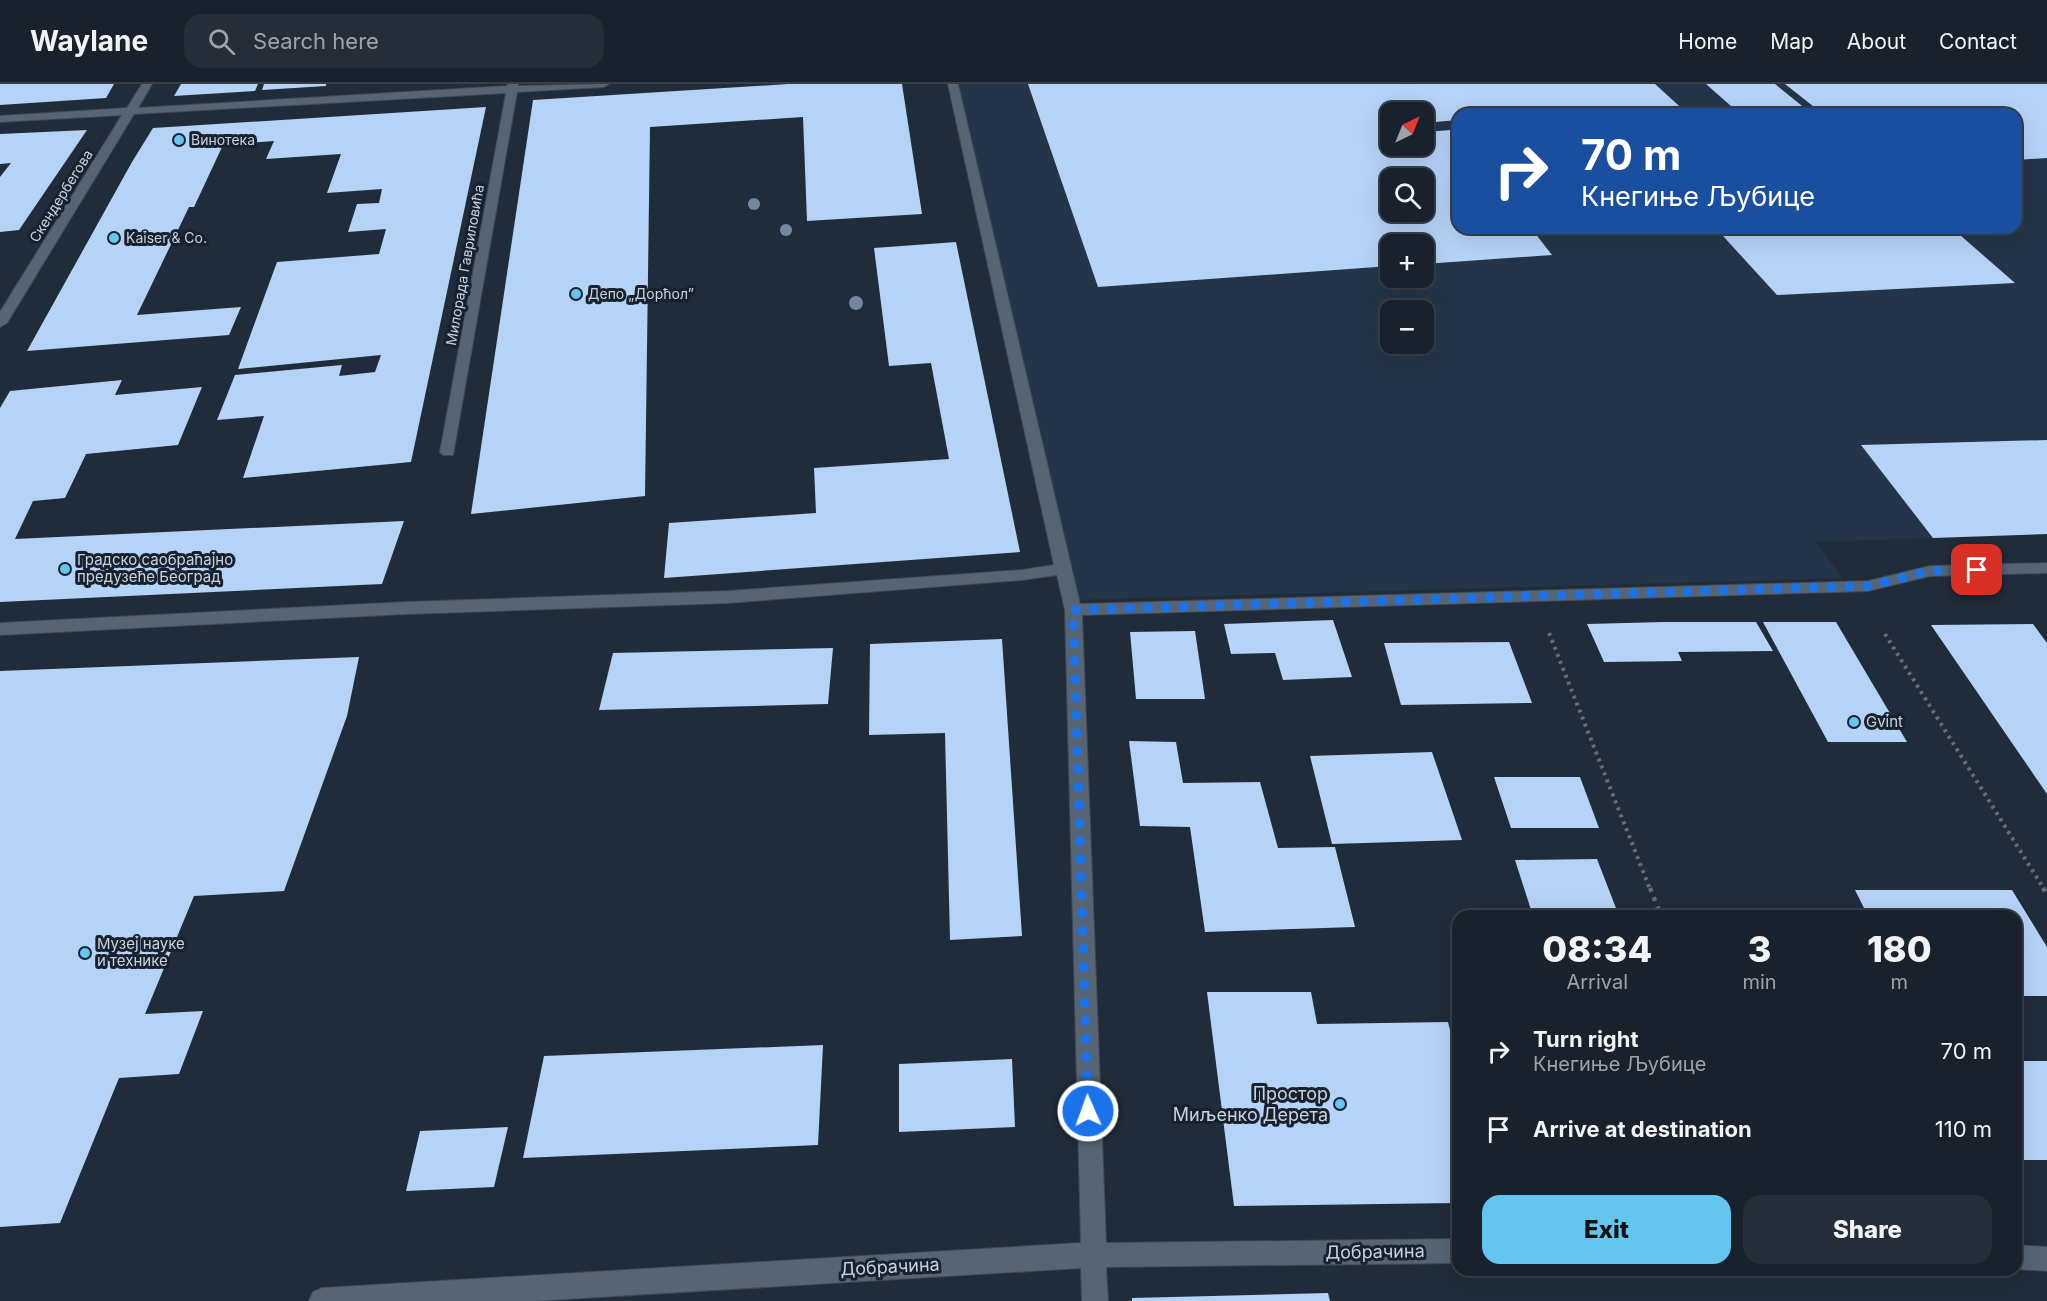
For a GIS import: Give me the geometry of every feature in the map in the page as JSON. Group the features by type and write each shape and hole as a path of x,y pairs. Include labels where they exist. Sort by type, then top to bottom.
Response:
{"street":[{"name":"Скендербегова","path":"0,323 147,84"},
{"path":"0,119 512,87 604,84"},
{"path":"952,84 1073,610 1095,1301"},
{"name":"Милорада Гавриловића","path":"448,452 512,87"},
{"path":"1073,610 1868,586 1930,571 2047,568"},
{"path":"0,629 406,608 728,597 1022,575 1062,569"},
{"name":"Добрачина","path":"322,1301 1093,1255 1452,1251"},
{"path":"2022,1257 2047,1259"}],"path":[{"path":"1535,596 1659,910"},
{"path":"1886,634 2047,894"}],"shaded area":[{"path":"959,84 2047,84 2047,534 1816,542 1842,578 1071,600"}],"building":[{"path":"0,84 114,84 106,98 0,105"},
{"path":"181,84 258,84 255,91 174,96"},
{"path":"264,84 326,84 326,86 262,90"},
{"name":"Депо „Дорћол”","path":"788,84 902,84 922,214 807,221 803,117 650,127 645,496 471,514 533,100"},
{"path":"1028,84 1655,84 1681,108 1452,108 1452,121 1434,122 1434,102 1380,102 1380,156 1434,156 1434,131 1452,131 1452,234 1536,234 1552,255 1434,263 1434,234 1380,234 1380,267 1098,287"},
{"path":"1706,84 1775,84 1805,108 1733,108"},
{"path":"1785,84 2047,84 2047,158 2022,160 2022,108 1815,108"},
{"path":"486,107 411,462 243,478 264,416 217,420 235,375 342,365 339,376 375,372 381,355 238,369 277,262 379,254 386,229 348,232 357,204 379,203 382,189 327,193 341,154 266,159 274,141 223,145 194,207 189,207 137,315 241,307 229,335 27,351 153,128"},
{"path":"87,130 19,230 0,232 0,177 11,163 0,164 0,134"},
{"path":"1959,234 2015,283 1777,295 1723,236"},
{"path":"956,242 1020,552 664,578 669,523 816,513 814,468 949,459 931,363 889,366 874,248"},
{"path":"122,380 115,395 202,387 178,445 86,454 65,498 33,501 15,539 404,521 382,584 0,602 0,408 10,391"},
{"path":"2047,440 2047,534 1933,538 1861,445"},
{"path":"1333,620 1352,677 1283,680 1275,653 1231,654 1224,624"},
{"path":"1756,622 1773,651 1678,652 1682,661 1604,662 1587,624"},
{"path":"1763,622 1836,622 1907,742 1828,742"},
{"path":"2033,624 2047,643 2047,794 1931,625"},
{"path":"1195,631 1205,699 1136,699 1130,632"},
{"path":"1002,639 1022,936 950,940 945,733 869,735 870,644"},
{"path":"1509,642 1532,703 1401,705 1384,643"},
{"path":"833,648 828,704 599,710 613,653"},
{"name":"Музеј науке и технике","path":"359,657 347,716 284,891 194,896 145,1014 203,1011 179,1074 119,1078 60,1223 0,1227 0,671"},
{"path":"1129,741 1176,742 1183,783 1260,782 1278,848 1335,847 1355,927 1205,932 1190,827 1140,826"},
{"path":"1432,752 1462,840 1332,844 1310,756"},
{"path":"1494,777 1580,777 1599,828 1511,828"},
{"path":"1597,859 1617,910 1531,910 1515,860"},
{"path":"1855,890 2012,890 2047,947 2047,996 2022,996 2022,910 1865,910"},
{"name":"Простор Миљенко Дерета","path":"1207,992 1311,992 1317,1024 1448,1022 1452,1038 1452,1203 1234,1206"},
{"path":"823,1045 818,1145 523,1158 544,1056"},
{"path":"1012,1059 1015,1127 899,1132 899,1064"},
{"path":"2022,1061 2047,1061 2047,1160 2022,1160"},
{"path":"508,1127 494,1187 406,1191 420,1131"},
{"path":"1328,1293 1330,1301 1132,1301 1132,1298"}],"place":[{"name":"Винотека","path":"179,140"},
{"name":"Kaiser & Co.","path":"114,238"},
{"name":"Депо „Дорћол”","path":"576,294"},
{"name":"Градско саобраћајно предузеће Београд","path":"65,569"},
{"name":"Gvint","path":"1854,722"},
{"name":"Музеј науке и технике","path":"85,953"},
{"name":"Простор Миљенко Дерета","path":"1340,1104"}],"route":[{"path":"1088,1111 1073,610 1868,586 1930,571 1977,570"}]}
